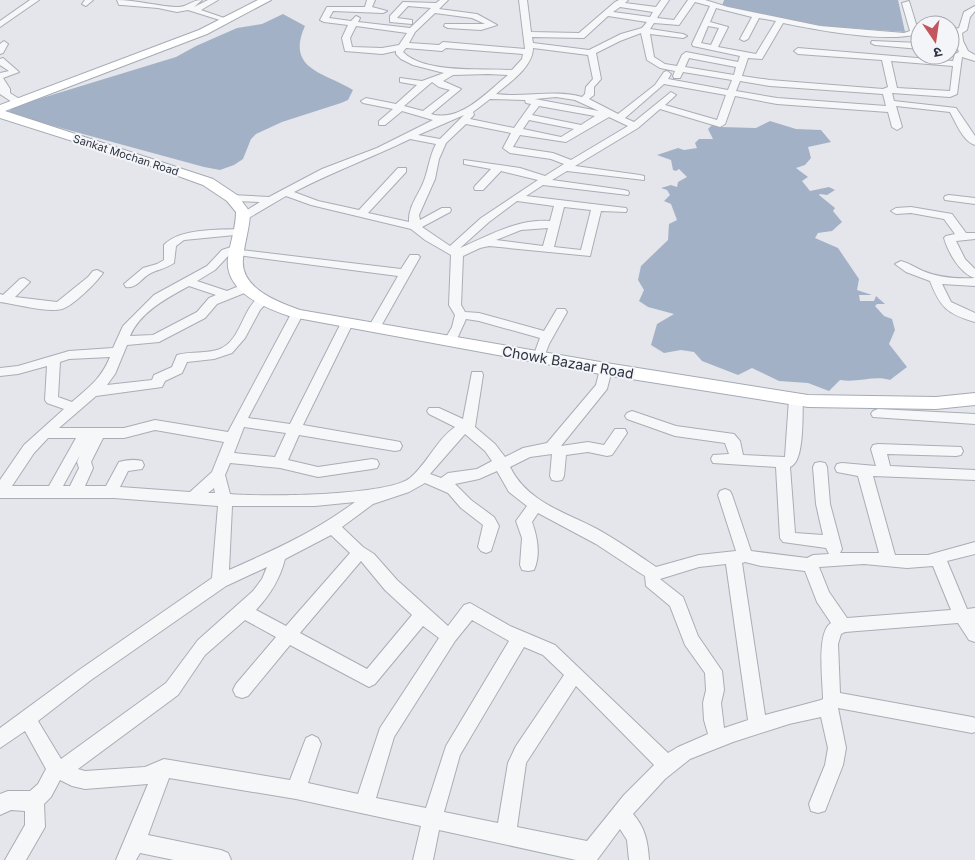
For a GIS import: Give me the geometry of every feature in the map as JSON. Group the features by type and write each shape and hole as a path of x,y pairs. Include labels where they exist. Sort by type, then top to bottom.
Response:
{"main road":[{"path":"0,109 203,32 266,0"},
{"name":"Sankat Mochan Road","path":"0,113 208,182 232,198 242,220"},
{"name":"Chowk Bazaar Road","path":"242,220 236,270 248,287 263,300 297,314 606,369 808,401 936,403 975,399"}],"street":[{"path":"0,24 10,19 35,0"},
{"path":"191,9 198,0"},
{"path":"127,1 177,10 191,9 214,0"},
{"path":"371,0 348,33 346,46 348,49 441,51 514,73"},
{"path":"415,227 414,215 417,205 430,180 434,159 442,142 466,116 514,73 528,53 523,0"},
{"path":"665,0 645,30 650,58 653,62 675,68 770,83 945,95 953,92"},
{"path":"671,34 676,23 692,0"},
{"path":"697,0 820,28 904,35 910,34"},
{"path":"527,34 578,37 590,30 606,13 621,2 658,10"},
{"path":"906,3 912,15"},
{"path":"420,23 394,21 393,18 406,4 474,16 493,26 481,28 448,26"},
{"path":"714,5 696,44 759,57 781,20"},
{"path":"383,11 330,8 324,20 326,25 353,24 412,31"},
{"path":"399,12 437,8"},
{"path":"402,49 412,31 437,8"},
{"path":"960,31 963,30 964,18 968,12 975,8"},
{"path":"191,9 226,20"},
{"path":"606,13 676,23"},
{"path":"744,39 757,15"},
{"path":"0,17 10,19"},
{"path":"705,23 724,27 714,47"},
{"path":"382,123 424,84 474,60 528,53 592,56 625,34 645,30 683,36"},
{"path":"338,32 348,33"},
{"path":"875,43 910,45"},
{"path":"960,45 964,53 975,58"},
{"path":"402,49 419,64 451,72"},
{"path":"433,68 441,51"},
{"path":"798,51 910,58"},
{"path":"960,55 964,53"},
{"path":"618,119 658,87 686,55 742,65"},
{"path":"659,106 720,124 745,55"},
{"path":"583,100 589,95 590,87 596,81 592,56"},
{"path":"886,58 891,106 896,127"},
{"path":"0,62 2,61 21,78 6,82"},
{"path":"953,110 960,101 953,92 958,65"},
{"path":"674,83 675,68"},
{"path":"15,72 6,82 5,94 18,102"},
{"path":"424,114 460,85 442,85 436,79"},
{"path":"404,80 424,84"},
{"path":"662,81 778,100 840,105 911,105 953,110"},
{"path":"836,88 840,105"},
{"path":"908,92 911,105"},
{"path":"488,96 519,98 558,94 598,105 606,114"},
{"path":"932,94 935,108"},
{"path":"450,341 458,327 460,314 455,305 454,252 485,220 515,198 635,126 671,95"},
{"path":"519,98 536,103 606,114 635,126"},
{"path":"366,101 424,114 441,120"},
{"path":"536,103 508,146 510,150 553,156 568,166 640,178"},
{"path":"953,110 964,132 975,142"},
{"path":"130,284 147,270 161,267 170,260 170,245 180,238 242,220 271,200 287,193 326,170 380,150 441,120 466,116 516,132 563,140 606,114"},
{"path":"526,117 584,128"},
{"path":"408,136 442,142"},
{"path":"468,162 520,171 544,181 624,193"},
{"path":"480,188 499,167"},
{"path":"361,214 402,170"},
{"path":"287,193 315,203 415,227 429,238 454,252 483,244 511,228 525,224 555,225"},
{"path":"232,198 271,200"},
{"path":"515,198 622,210"},
{"path":"949,198 975,201"},
{"path":"525,224 531,207 527,200"},
{"path":"548,250 560,203"},
{"path":"483,244 586,254 597,207"},
{"path":"415,227 446,210"},
{"path":"896,211 911,210 948,216 963,237"},
{"path":"975,236 950,238 951,245 960,261 975,275"},
{"path":"0,492 24,455 44,432 109,374 127,329 158,298 211,268 226,252 237,250 405,273"},
{"path":"374,328 414,257"},
{"path":"901,264 918,275 935,280 961,283 975,282"},
{"path":"53,318 60,306 92,280 96,273"},
{"path":"935,280 947,305 975,318"},
{"path":"187,281 227,295"},
{"path":"3,298 24,282"},
{"path":"0,372 18,370 69,355 155,339 201,315 213,302 248,287"},
{"path":"3,298 60,306"},
{"path":"90,392 157,384 159,378 177,370 182,358 209,357 224,353 238,340 255,308 263,300"},
{"path":"539,357 543,344 561,312"},
{"path":"194,497 218,475 239,422 297,314"},
{"path":"460,314 486,318 547,336"},
{"path":"280,463 294,429 346,323"},
{"path":"54,360 52,400 73,407"},
{"path":"557,476 555,449 602,386 606,369"},
{"path":"468,427 477,375"},
{"path":"718,459 789,462 793,457 796,399"},
{"path":"434,411 468,427 472,433 492,450 502,464 508,480 519,493 536,505 606,541 654,574"},
{"path":"878,414 975,419"},
{"path":"632,416 675,431 729,438 733,441 738,460"},
{"path":"239,422 395,446"},
{"path":"44,432 124,433 155,425 232,438"},
{"path":"416,481 458,431 468,427"},
{"path":"444,484 453,477 479,474 528,452 581,449 589,446 607,451 620,432"},
{"path":"53,492 92,434"},
{"path":"75,492 86,468 84,462 92,434"},
{"path":"885,471 878,449 956,451"},
{"path":"225,456 280,463 318,472 372,464"},
{"path":"782,463 788,538 832,542"},
{"path":"110,492 124,466 137,465"},
{"path":"820,467 823,504 836,560"},
{"path":"842,468 864,471 975,475"},
{"path":"864,471 889,561"},
{"path":"218,475 225,506 220,581"},
{"path":"0,739 26,718 220,581 278,556 332,527 368,500 404,488 426,477 454,489 466,504 489,521 491,526 486,547"},
{"path":"0,492 110,492 244,501 315,500 387,493"},
{"path":"725,495 739,557 758,725"},
{"path":"528,565 530,538 524,521 536,505"},
{"path":"332,527 369,558 391,585 449,636"},
{"path":"719,738 713,720 712,703 715,690 713,671 691,640 677,602 652,581 651,579 654,574 699,561 739,557 811,565 814,562 864,558 889,561 938,559 959,551 975,548"},
{"path":"242,690 360,552"},
{"path":"3,800 25,803 34,800 46,788 59,769 172,689 203,646 245,612 270,579 278,556"},
{"path":"938,559 969,615 975,635"},
{"path":"811,565 818,591 828,608 843,624"},
{"path":"365,803 386,734 449,636 470,610 520,638 549,650 667,765"},
{"path":"245,612 369,679 422,614"},
{"path":"818,804 834,765 837,748 830,703 830,644 834,630 843,624 969,615"},
{"path":"423,860 432,819 452,752 520,638"},
{"path":"506,834 517,763 522,752 574,674"},
{"path":"26,718 59,769 79,778 98,779 146,776 164,768 365,803 506,834 589,856 620,815 667,765 683,754 719,738 758,725 791,715 823,710 830,703"},
{"path":"830,703 972,725"},
{"path":"296,790 312,744"},
{"path":"126,860 164,768"},
{"path":"15,860 35,826 34,800"},
{"path":"620,815 634,828 637,835 639,860"},
{"path":"134,842 221,860"}],"water":[{"path":"724,0 898,0 905,32 823,26 722,6"},
{"path":"283,14 305,26 300,41 300,52 304,61 321,74 353,90 348,100 282,122 256,134 251,139 243,159 234,165 220,170 204,167 6,113 19,105 176,57 237,28 262,24"},
{"path":"770,121 796,129 821,130 831,142 808,147 811,158 805,165 796,168 808,177 802,181 810,191 829,187 835,190 827,195 819,195 835,208 833,211 842,222 832,231 818,233 815,238 838,248 859,279 857,290 872,295 859,295 860,301 874,301 876,296 885,304 877,304 875,306 884,316 892,319 895,330 889,344 907,367 890,380 878,378 853,381 840,380 829,391 808,383 779,381 752,368 738,375 702,361 694,352 681,350 664,353 651,345 657,324 674,314 648,307 639,301 644,290 638,280 641,266 668,240 669,224 677,220 671,204 664,201 670,195 667,190 661,188 671,185 677,187 678,182 687,177 679,169 673,170 671,160 657,155 678,148 684,150 697,148 695,143 699,139 713,139 708,129 713,124 721,127 756,128"}]}
